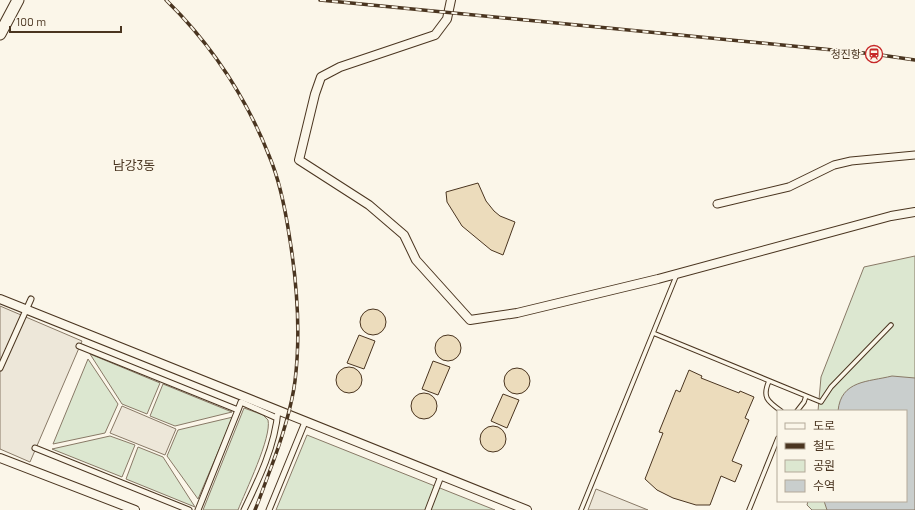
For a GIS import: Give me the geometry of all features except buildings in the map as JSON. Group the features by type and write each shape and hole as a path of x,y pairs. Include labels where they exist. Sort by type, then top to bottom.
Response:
{"highway":[{"path":"0,34 18,0"}],"street":[{"path":"451,0 447,19 435,35 340,67 321,77 315,94 299,160 369,206 404,234 416,260 470,320 517,313 678,274 891,216 915,212"},
{"path":"717,204 789,187 834,165 851,161 915,155"},
{"path":"0,299 278,414"},
{"path":"0,368 31,299"},
{"path":"79,346 238,410"},
{"path":"198,510 241,402 305,422 527,510"},
{"path":"244,510 267,459 278,414"},
{"path":"269,510 305,422"},
{"path":"36,448 189,510"},
{"path":"0,458 135,510"},
{"path":"428,510 441,476"}],"lane":[{"path":"581,510 678,274"},
{"path":"653,333 821,402 831,387 890,324"},
{"path":"769,380 765,393 767,399 780,410"},
{"path":"797,410 804,402 806,396"},
{"path":"749,510 777,440"}],"green space":[{"path":"915,256 915,510 812,510 807,505 808,502 907,502 907,410 818,410 821,377 864,267"},
{"path":"90,354 160,383 147,414 122,404"},
{"path":"88,359 118,404 105,433 53,444"},
{"path":"163,384 232,412 175,426 150,416"},
{"path":"244,408 263,415 268,420 266,439 257,465 238,510 203,510"},
{"path":"233,417 198,499 167,456 178,430"},
{"path":"307,435 495,510 276,510"},
{"path":"110,436 135,445 122,477 52,449"},
{"path":"138,447 163,457 195,507 126,479"}],"shaded area":[{"path":"0,306 82,341 30,462 0,449"},
{"path":"122,406 176,429 165,455 110,433"},
{"path":"596,489 648,510 588,510"}],"water":[{"path":"892,376 915,378 915,510 827,510 824,502 907,502 907,410 838,410 840,401 844,393 857,384"}],"railway":[{"path":"166,0 213,54 239,94 261,136 274,167 286,215 292,252 297,307 297,363 291,404 285,428 255,510"},
{"path":"320,0 874,54 915,60"}],"place":[{"name":"청진항","path":"874,54"}],"district":[{"name":"남강3동","path":"134,165"}]}
